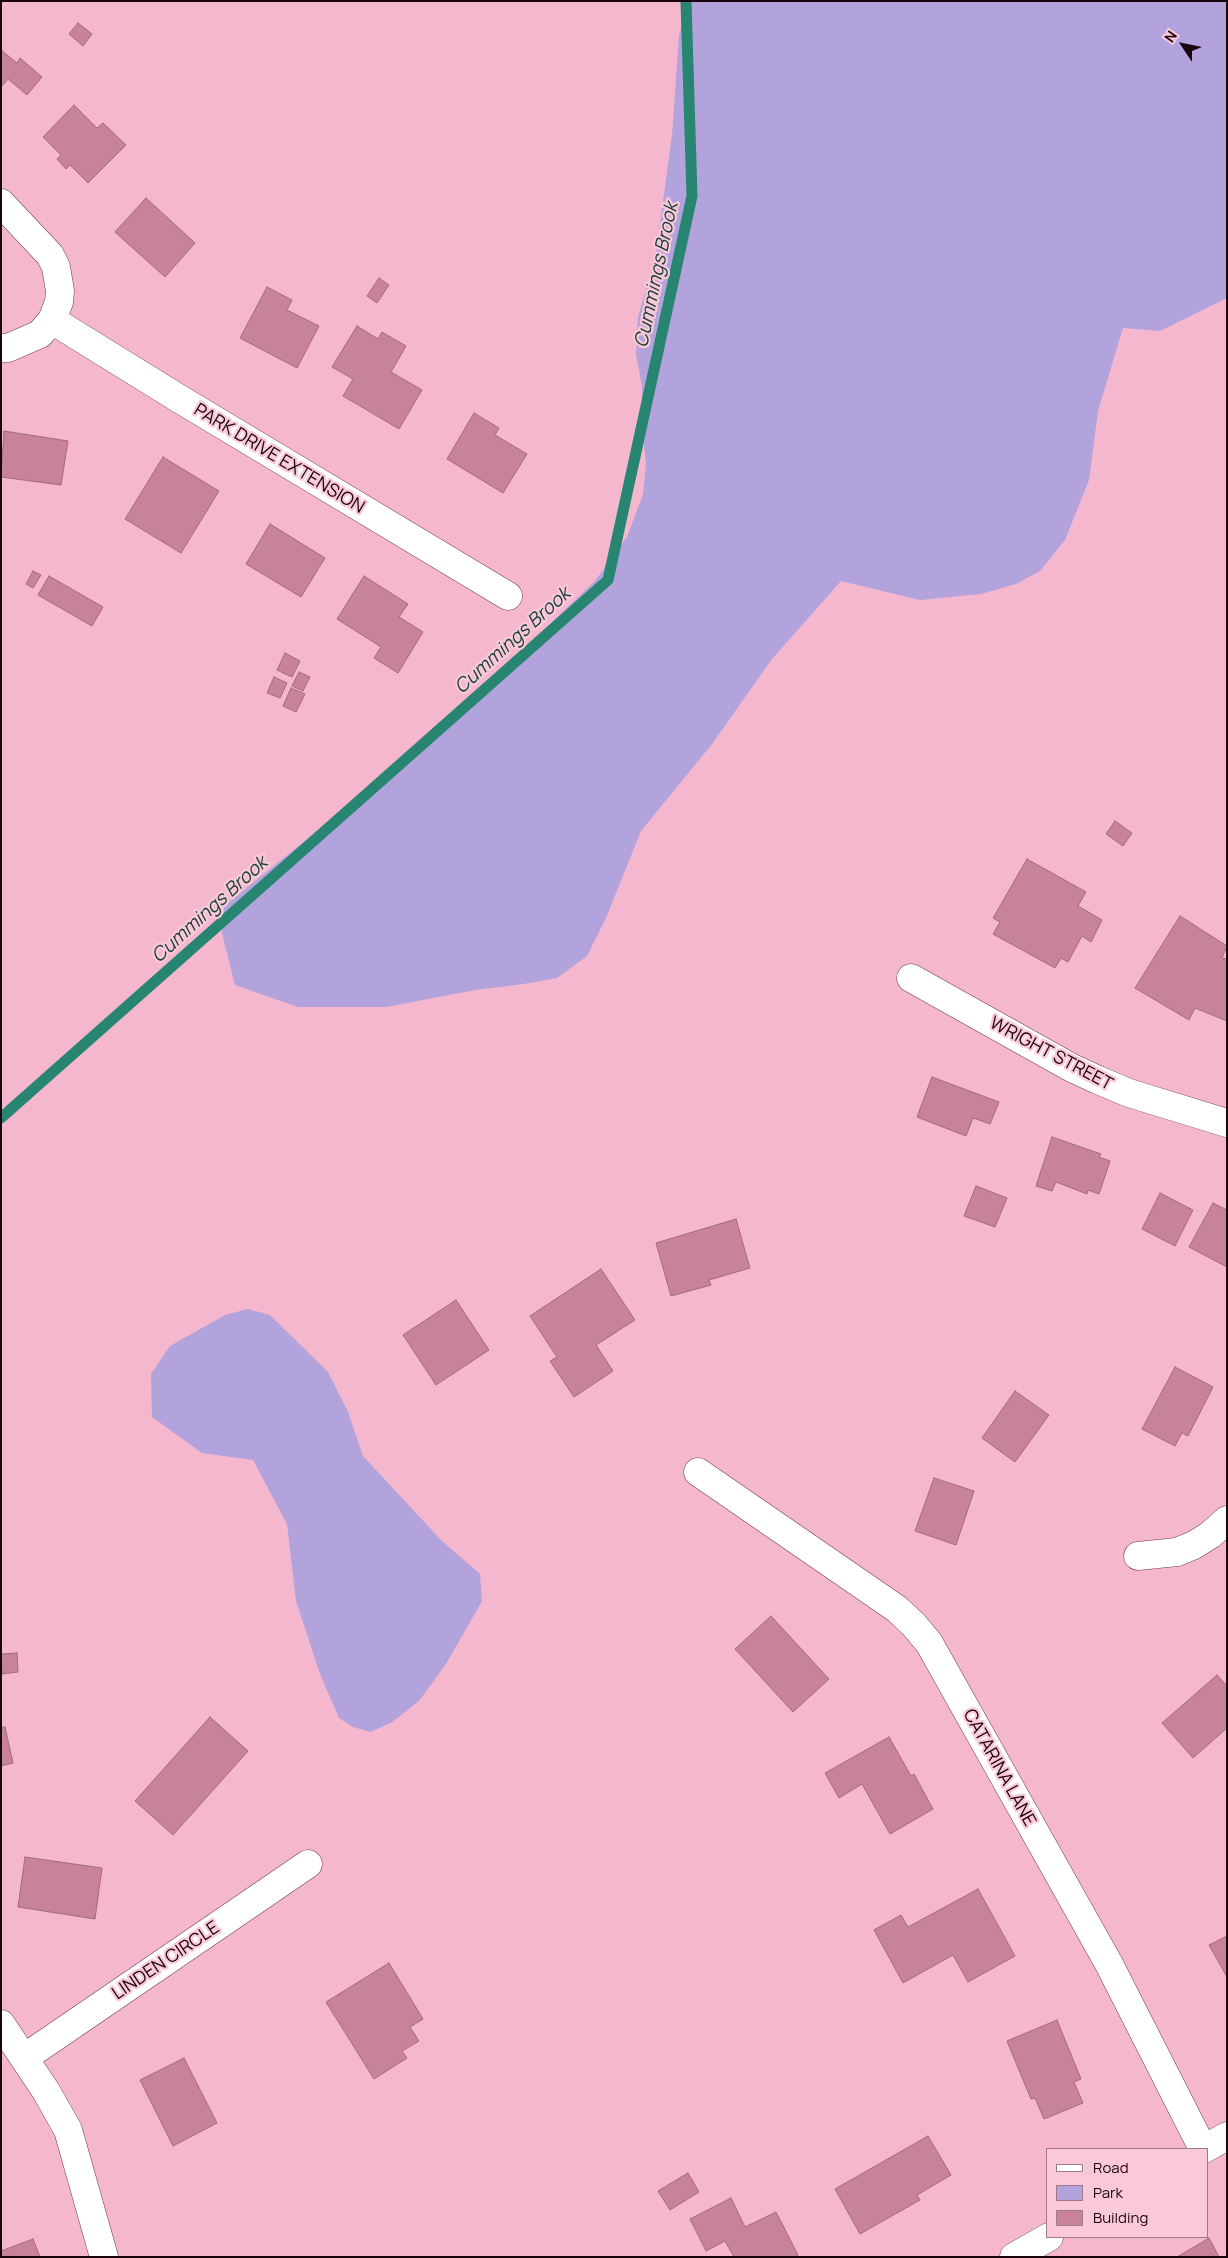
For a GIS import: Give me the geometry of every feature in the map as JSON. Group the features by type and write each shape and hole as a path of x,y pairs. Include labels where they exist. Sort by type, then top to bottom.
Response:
{"street":[{"path":"1,203 37,239 53,261 60,291 59,302 52,320 40,334 8,348 1,348"},
{"name":"PARK DRIVE EXTENSION","path":"52,320 508,596"},
{"name":"WRIGHT STREET","path":"911,978 1098,1080 1129,1093 1227,1123"},
{"name":"CATARINA LANE","path":"698,1472 878,1595 914,1625 929,1643 1109,1964 1202,2148"},
{"path":"1138,1556 1177,1552 1194,1545 1210,1535 1227,1520"},
{"name":"LINDEN CIRCLE","path":"24,2058 308,1864"},
{"path":"1,2024 68,2130 104,2257"},
{"path":"1205,2148 1227,2136"},
{"path":"1014,2257 1047,2238"}],"green space":[{"path":"689,1 1227,1 1227,298 1160,331 1123,328 1098,411 1089,480 1065,540 1040,571 1016,584 981,594 920,600 841,581 772,659 712,744 641,831 606,918 587,956 557,978 475,990 386,1007 298,1007 235,985 222,933 224,906 424,745 595,581 627,537 643,494 646,464 642,427 642,386 636,354 638,317 655,260 672,135 679,35"},
{"path":"248,1309 270,1315 328,1372 348,1412 363,1456 442,1541 480,1574 482,1601 446,1664 419,1701 391,1723 370,1732 353,1727 339,1718 320,1674 296,1601 287,1524 253,1460 202,1453 152,1417 151,1374 170,1346 225,1315"}],"building":[{"path":"78,23 92,34 83,46 69,34"},
{"path":"1,50 17,63 20,58 42,77 27,95 8,79 1,87"},
{"path":"74,105 97,128 103,123 126,145 88,183 70,165 66,169 57,159 61,155 43,137"},
{"path":"146,198 195,243 165,277 115,232"},
{"path":"379,278 389,285 377,303 367,296"},
{"path":"267,287 292,300 287,310 319,326 297,368 240,338"},
{"path":"357,326 378,339 382,332 406,346 391,372 422,390 399,429 343,396 353,379 332,367"},
{"path":"474,413 499,428 495,435 527,454 503,493 447,459"},
{"path":"4,431 68,441 61,485 1,477"},
{"path":"163,457 219,491 181,553 125,519"},
{"path":"270,524 325,558 301,597 246,564"},
{"path":"33,571 41,575 33,588 26,584"},
{"path":"49,576 103,607 92,626 38,595"},
{"path":"364,576 408,604 399,617 423,632 398,673 374,658 381,647 337,619"},
{"path":"285,653 300,661 292,677 277,670"},
{"path":"299,672 310,677 303,691 292,686"},
{"path":"274,677 287,683 280,698 267,693"},
{"path":"291,688 305,694 296,712 283,706"},
{"path":"1115,821 1132,833 1123,846 1106,834"},
{"path":"1027,859 1086,892 1078,906 1102,920 1091,942 1082,936 1068,962 1061,958 1055,968 993,934 1000,922 993,918"},
{"path":"1180,916 1227,946 1222,958 1227,959 1227,1021 1195,1008 1189,1020 1135,988"},
{"path":"932,1077 999,1102 990,1124 973,1118 966,1136 917,1117"},
{"path":"1052,1137 1101,1154 1099,1157 1110,1161 1099,1194 1088,1190 1087,1194 1056,1182 1052,1191 1036,1186"},
{"path":"976,1186 1007,1198 995,1227 964,1216"},
{"path":"1160,1193 1193,1210 1175,1246 1142,1229"},
{"path":"1213,1203 1227,1210 1227,1267 1189,1247"},
{"path":"736,1219 750,1268 709,1280 711,1285 671,1296 656,1243"},
{"path":"601,1269 635,1320 596,1345 613,1371 574,1397 550,1361 557,1357 530,1316"},
{"path":"456,1300 489,1350 436,1385 403,1335"},
{"path":"1175,1367 1213,1387 1188,1436 1182,1433 1175,1446 1142,1429"},
{"path":"1015,1391 1049,1415 1015,1462 982,1438"},
{"path":"934,1478 974,1491 956,1545 915,1531"},
{"path":"771,1616 829,1679 793,1712 735,1649"},
{"path":"17,1653 18,1672 2,1674 1,1654"},
{"path":"1217,1675 1227,1686 1227,1728 1193,1758 1162,1723"},
{"path":"210,1717 248,1751 173,1835 135,1801"},
{"path":"5,1727 13,1763 1,1766 1,1728"},
{"path":"889,1737 911,1776 914,1774 933,1809 890,1834 862,1784 839,1798 825,1773"},
{"path":"25,1857 102,1868 95,1919 18,1907"},
{"path":"978,1889 1015,1956 968,1982 953,1955 903,1983 874,1930 901,1915 908,1927"},
{"path":"1227,1936 1227,1977 1209,1945"},
{"path":"389,1963 423,2019 410,2027 419,2041 402,2051 407,2058 374,2079 326,2002"},
{"path":"1057,2020 1081,2079 1074,2082 1083,2103 1044,2119 1035,2098 1031,2099 1007,2041"},
{"path":"184,2058 217,2123 173,2146 140,2080"},
{"path":"928,2136 951,2175 917,2195 920,2200 860,2234 835,2189"},
{"path":"688,2173 699,2192 670,2210 658,2191"},
{"path":"731,2198 745,2227 776,2212 798,2255 794,2257 734,2257 725,2241 706,2251 690,2219"},
{"path":"1209,2238 1219,2257 1177,2257"},
{"path":"33,2239 40,2257 1,2257 1,2251"}],"waterway":[{"name":"Cummings Brook","path":"1,1118 608,580 692,196 686,1"}]}
